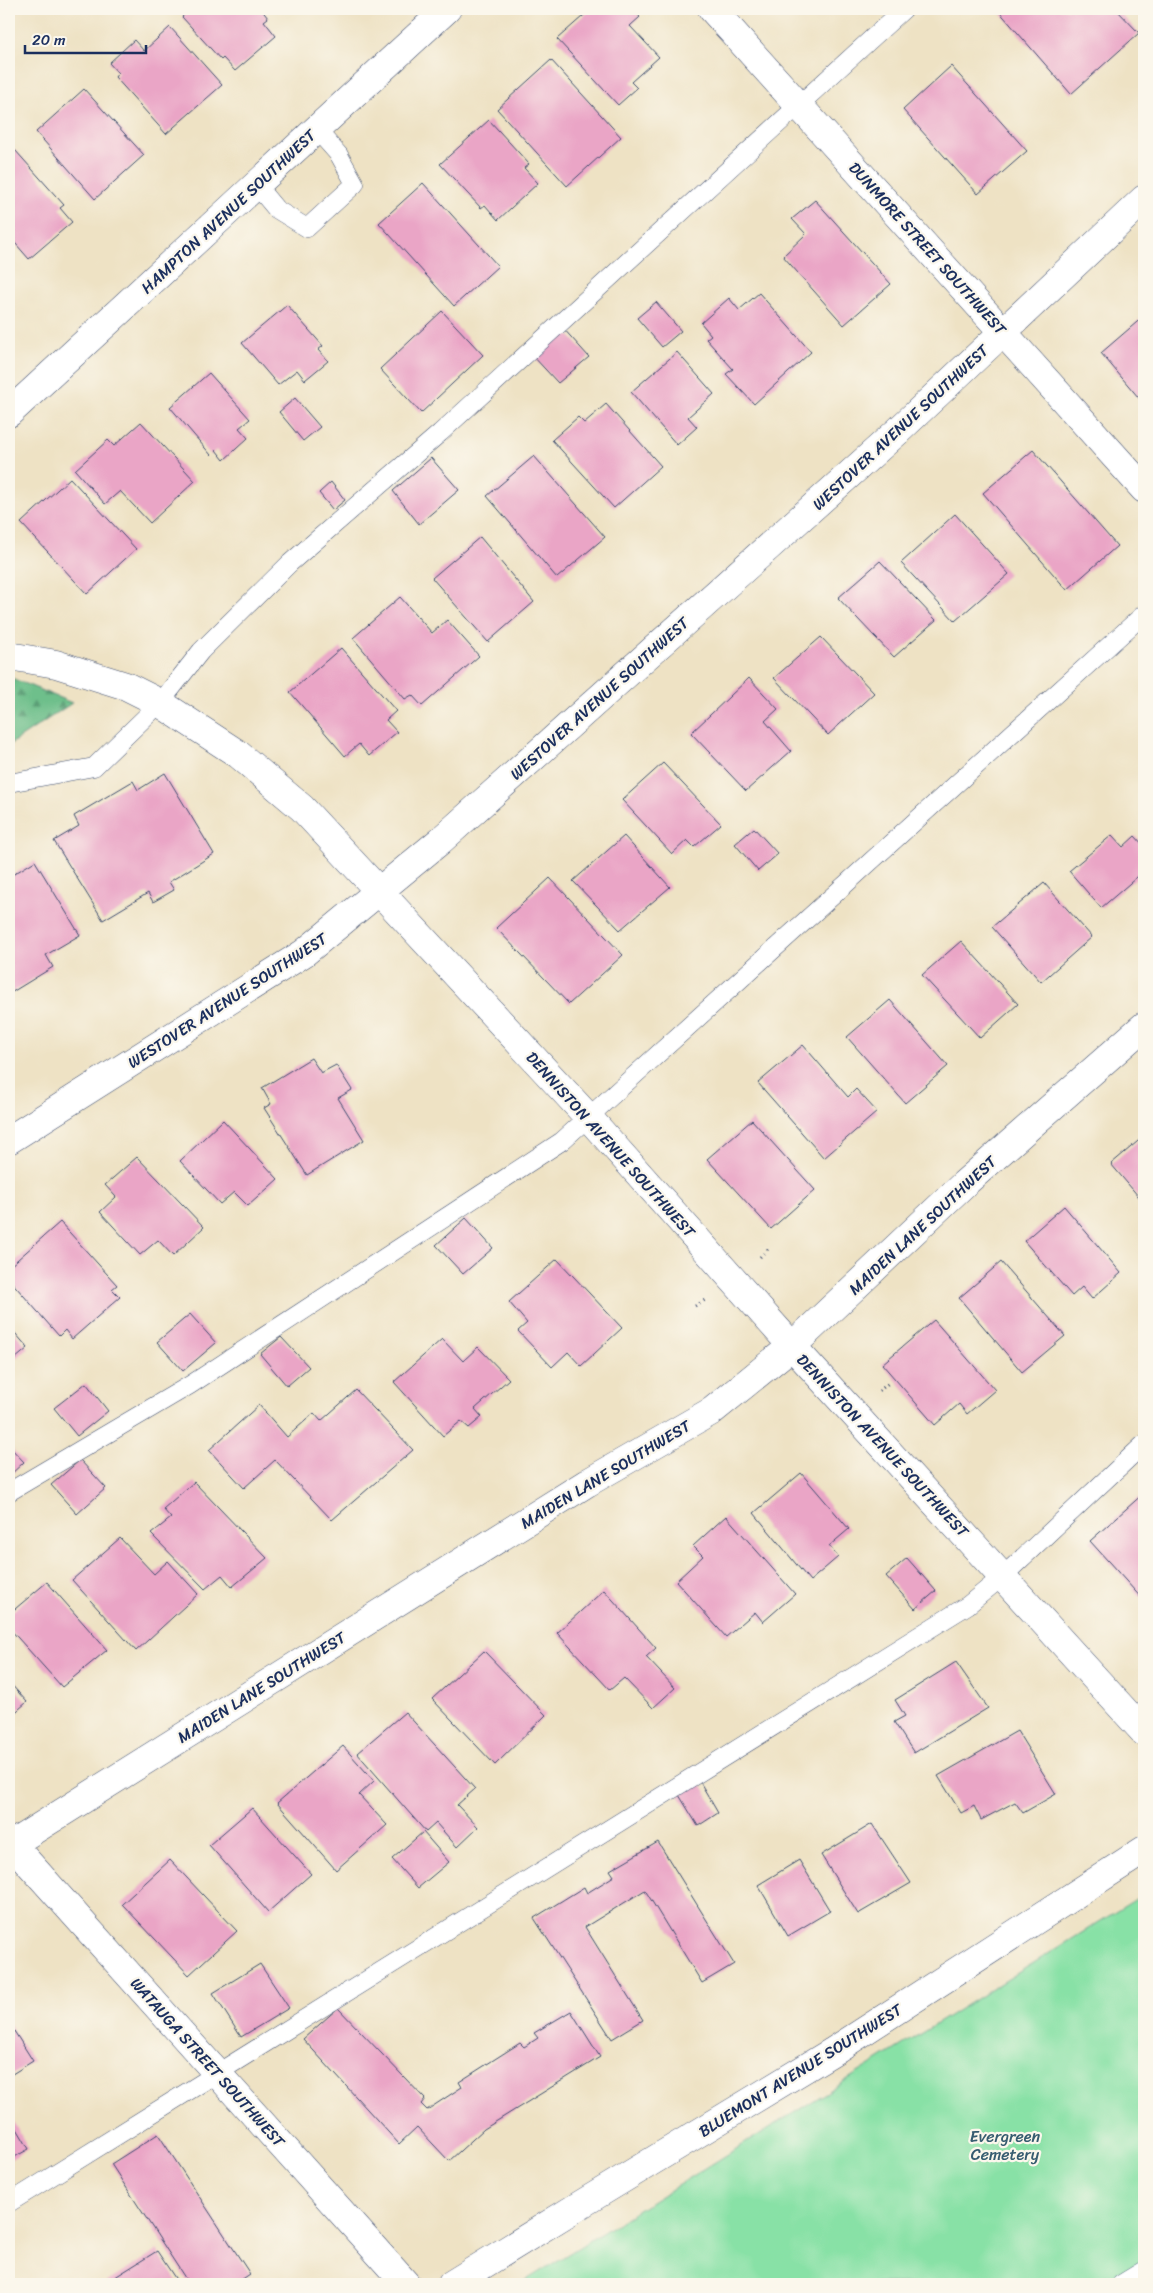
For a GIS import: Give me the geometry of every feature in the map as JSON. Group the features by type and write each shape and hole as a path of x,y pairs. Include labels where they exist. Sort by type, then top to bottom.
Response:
{"street":[{"name":"HAMPTON AVENUE SOUTHWEST","path":"9,413 447,9"},
{"name":"DUNMORE STREET SOUTHWEST","path":"712,9 1144,488"},
{"name":"WESTOVER AVENUE SOUTHWEST","path":"9,1140 304,953 380,891 447,834 898,431 1144,199"},
{"name":"DENNISTON AVENUE SOUTHWEST","path":"9,656 56,664 126,686 160,703 238,754 302,808 589,1118 792,1346 1144,1732"},
{"name":"MAIDEN LANE SOUTHWEST","path":"10,1844 587,1483 712,1410 792,1346 964,1184 1144,1026"},
{"name":"WATAUGA STREET SOUTHWEST","path":"10,1844 406,2284"},
{"name":"BLUEMONT AVENUE SOUTHWEST","path":"452,2284 832,2052 1144,1850"}],"lane":[{"path":"9,783 94,767 160,703 201,651 290,563 447,426 904,9"},
{"path":"256,185 276,209 307,228 355,184 339,156 316,129"},
{"path":"9,1492 190,1384 562,1141 1144,614"},
{"path":"9,2203 960,1611 1003,1576 1144,1444"},
{"path":"1121,2284 1144,2270"}],"path":[{"path":"755,1262 770,1247"},
{"path":"875,1394 890,1382"}],"green space":[{"path":"9,677 72,703 9,745"},
{"name":"Evergreen Cemetery","path":"1144,1894 1144,2284 520,2284"}],"building":[{"path":"184,9 261,9 268,18 264,21 276,36 235,71 223,58 221,60 182,17 187,12"},
{"path":"591,9 632,9 640,17 630,26 659,57 631,82 637,88 618,105 557,39"},
{"path":"997,9 1116,9 1139,33 1071,94"},
{"path":"170,27 222,85 166,134 115,77 118,73 109,63 134,40 144,51"},
{"path":"551,60 621,137 567,186 497,109"},
{"path":"951,66 1027,151 978,194 903,110"},
{"path":"84,89 144,155 95,199 36,132"},
{"path":"489,120 529,164 524,168 538,183 498,220 485,205 481,208 440,164"},
{"path":"15,150 64,205 60,208 72,222 29,259 9,236 9,156"},
{"path":"423,183 498,266 454,306 379,223"},
{"path":"815,200 891,284 844,325 783,256 806,234 792,219"},
{"path":"759,293 811,352 754,404 726,374 733,369 706,339 711,335 701,323 729,298 739,310"},
{"path":"656,302 681,331 662,347 637,318"},
{"path":"287,305 323,346 318,350 328,361 305,380 297,370 278,385 242,343"},
{"path":"442,311 483,355 421,413 380,369"},
{"path":"1144,316 1144,404 1101,353"},
{"path":"562,327 589,357 558,383 532,355"},
{"path":"677,352 714,394 688,417 697,427 677,445 631,392"},
{"path":"209,373 250,419 239,428 248,438 224,460 216,450 211,455 170,407"},
{"path":"295,398 320,427 303,441 279,412"},
{"path":"606,404 661,466 614,508 552,440 578,417 584,423"},
{"path":"141,422 195,481 150,523 120,491 105,504 75,470 108,440 114,446"},
{"path":"1033,450 1117,546 1067,590 983,493"},
{"path":"534,456 605,537 557,578 487,496"},
{"path":"431,458 459,490 419,524 393,491"},
{"path":"70,478 136,549 87,594 21,523"},
{"path":"331,482 345,500 333,510 319,493"},
{"path":"955,514 1009,574 955,621 901,563"},
{"path":"480,537 534,602 488,642 432,578"},
{"path":"880,561 936,620 894,657 838,598"},
{"path":"400,597 432,633 447,620 479,656 422,706 412,695 405,699 353,638"},
{"path":"821,637 874,693 828,735 774,678"},
{"path":"341,648 396,711 386,720 397,732 369,756 359,744 345,756 290,692"},
{"path":"749,678 778,709 765,721 791,751 746,791 691,733"},
{"path":"663,763 721,824 694,847 687,840 672,854 622,800"},
{"path":"165,773 214,854 169,882 174,890 153,902 148,893 103,920 54,841 79,826 74,816 133,781 138,790"},
{"path":"754,828 778,854 758,871 735,844"},
{"path":"1112,835 1123,847 1135,836 1144,846 1144,871 1101,908 1069,871"},
{"path":"624,836 670,887 620,930 573,881"},
{"path":"35,861 80,935 46,955 53,967 9,994 9,877"},
{"path":"550,878 623,955 569,1004 496,928"},
{"path":"1044,883 1092,937 1041,982 992,927"},
{"path":"961,941 1018,1004 980,1038 922,975"},
{"path":"890,1000 948,1066 905,1103 847,1037"},
{"path":"803,1045 848,1097 856,1089 877,1112 824,1158 758,1083"},
{"path":"311,1058 321,1073 336,1065 352,1090 338,1098 364,1140 307,1175 264,1108 271,1104 262,1088"},
{"path":"223,1120 278,1179 248,1206 234,1192 220,1204 180,1161"},
{"path":"752,1120 815,1190 771,1229 707,1159"},
{"path":"1144,1136 1144,1203 1111,1164"},
{"path":"137,1157 204,1227 173,1256 158,1240 140,1255 100,1212 116,1197 105,1185"},
{"path":"1064,1206 1121,1273 1092,1299 1082,1287 1072,1296 1024,1241"},
{"path":"466,1218 493,1248 463,1274 436,1245"},
{"path":"60,1222 117,1285 112,1289 120,1297 72,1339 65,1330 59,1336 9,1279 9,1267"},
{"path":"557,1259 622,1328 581,1366 568,1352 552,1367 518,1331 527,1323 509,1302"},
{"path":"1001,1262 1065,1336 1022,1372 959,1298"},
{"path":"190,1314 216,1343 183,1371 157,1342"},
{"path":"934,1320 995,1390 967,1414 959,1404 935,1425 882,1364"},
{"path":"9,1326 28,1348 9,1364"},
{"path":"281,1337 309,1367 287,1386 260,1354"},
{"path":"442,1339 463,1361 478,1347 509,1379 475,1409 482,1417 469,1428 461,1421 443,1436 394,1382"},
{"path":"86,1383 108,1411 77,1436 54,1408"},
{"path":"356,1390 413,1450 332,1520 275,1460 244,1488 209,1450 259,1405 287,1437 314,1413 321,1421"},
{"path":"9,1446 24,1462 9,1476"},
{"path":"80,1460 106,1488 77,1514 51,1485"},
{"path":"801,1473 849,1529 829,1546 838,1557 810,1581 754,1513"},
{"path":"194,1482 267,1558 232,1587 222,1575 205,1589 151,1534 171,1518 163,1509"},
{"path":"1144,1493 1144,1601 1090,1541"},
{"path":"726,1516 795,1594 763,1622 755,1612 726,1637 676,1581 703,1556 693,1546"},
{"path":"120,1538 154,1574 168,1561 198,1594 136,1651 72,1580"},
{"path":"907,1558 936,1591 915,1609 886,1576"},
{"path":"47,1582 107,1650 62,1687 9,1628 9,1614"},
{"path":"604,1590 656,1648 646,1657 675,1688 653,1708 624,1678 610,1690 557,1633"},
{"path":"484,1651 546,1715 495,1765 432,1699"},
{"path":"956,1662 988,1708 914,1753 894,1722 905,1716 895,1700"},
{"path":"9,1682 27,1702 9,1718"},
{"path":"405,1712 475,1789 457,1805 478,1827 457,1847 436,1823 426,1832 357,1753"},
{"path":"1017,1731 1056,1794 1023,1813 1015,1802 981,1820 974,1806 961,1813 938,1776"},
{"path":"343,1746 374,1781 359,1795 387,1825 336,1870 277,1803"},
{"path":"700,1782 718,1813 698,1826 679,1795"},
{"path":"252,1808 311,1874 268,1912 209,1845"},
{"path":"872,1824 911,1883 858,1914 821,1855"},
{"path":"423,1832 449,1862 418,1888 392,1859"},
{"path":"658,1842 734,1964 702,1983 645,1890 585,1927 643,2020 612,2039 534,1918 584,1887 587,1893 614,1876 610,1870"},
{"path":"170,1860 237,1931 189,1975 122,1904"},
{"path":"799,1860 830,1911 788,1936 758,1885"},
{"path":"260,1964 289,2008 241,2037 213,1993"},
{"path":"338,2008 425,2099 421,2104 427,2110 462,2087 459,2082 520,2043 524,2047 538,2038 534,2033 571,2011 600,2057 484,2129 449,2161 417,2127 399,2144 303,2039"},
{"path":"9,2023 33,2061 9,2076"},
{"path":"9,2115 29,2149 9,2160"},
{"path":"158,2134 250,2274 235,2284 189,2284 111,2164"},
{"path":"157,2251 179,2284 104,2284"}]}
